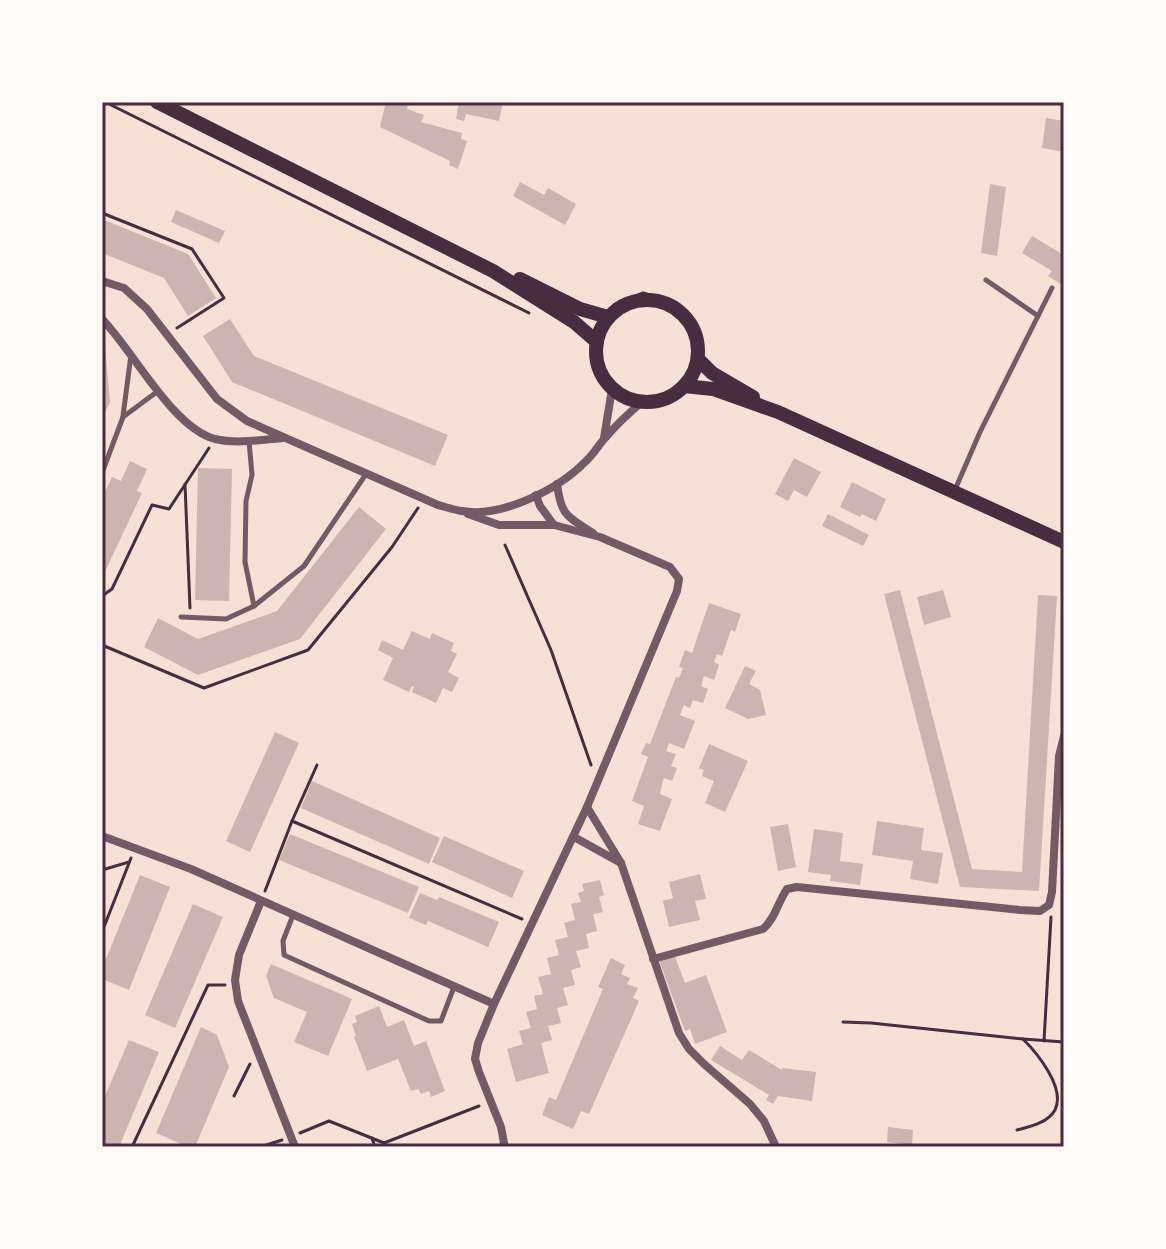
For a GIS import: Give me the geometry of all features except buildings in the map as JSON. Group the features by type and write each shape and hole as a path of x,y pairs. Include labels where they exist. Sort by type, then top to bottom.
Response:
{"main road":[{"path":"157,102 493,271 574,322 597,342"},
{"path":"493,271 516,277 580,309 609,312 636,301 649,300 672,306 690,323 700,352 712,373 778,412"},
{"path":"609,312 601,328 596,352 600,372 612,389 626,398 642,402 665,399 684,386 693,373 700,352"},
{"path":"684,386 713,389 778,412 1064,542"}],"street":[{"path":"102,281 124,288 147,309 217,399 247,421 438,505 499,525 554,525 600,537 670,567 679,579 677,591 574,837 483,1028 475,1059 501,1127 502,1147"},
{"path":"102,319 170,407 193,428 215,439 249,441 287,437"},
{"path":"604,438 612,389"},
{"path":"463,512 483,512 509,506 557,484 586,461 604,438 642,402"},
{"path":"557,484 566,515 600,537"},
{"path":"536,495 554,525"},
{"path":"653,959 763,929 770,923 787,889 797,887 1040,911 1049,905 1052,892 1059,756 1064,736"},
{"path":"587,807 621,863 679,1033 689,1049 750,1104 764,1121 776,1147"},
{"path":"102,836 191,869 494,1004"},
{"path":"574,837 621,863"},
{"path":"261,901 239,955 235,984 238,1001 295,1147"}],"lane":[{"path":"986,280 1038,316"},
{"path":"954,493 980,432 1052,288"},
{"path":"102,473 123,417 131,353"},
{"path":"123,417 158,391"},
{"path":"249,441 252,475 246,501 245,562 254,606"},
{"path":"181,617 226,619 254,606 304,566 367,474"},
{"path":"293,915 283,941 284,955 429,1021 441,1021 455,986"}],"path":[{"path":"105,102 529,313"},
{"path":"102,213 192,249 224,298 167,335"},
{"path":"609,312 643,293 669,300 685,310 697,327 700,352"},
{"path":"102,596 112,589 152,505 169,509 215,439"},
{"path":"185,484 191,617"},
{"path":"102,645 204,688 308,650 392,547 418,508"},
{"path":"505,545 551,650 596,782"},
{"path":"261,901 317,765"},
{"path":"292,821 532,923"},
{"path":"102,932 135,848"},
{"path":"102,870 130,862"},
{"path":"1044,1041 1052,920 1049,905"},
{"path":"132,1147 208,985 235,984"},
{"path":"843,1022 1064,1042"},
{"path":"1017,1130 1048,1118 1055,1110 1057,1100 1049,1072 1023,1039"},
{"path":"234,1096 248,1065 261,1059"},
{"path":"260,1147 329,1121 384,1143 490,1101"},
{"path":"372,1138 375,1147"}]}
